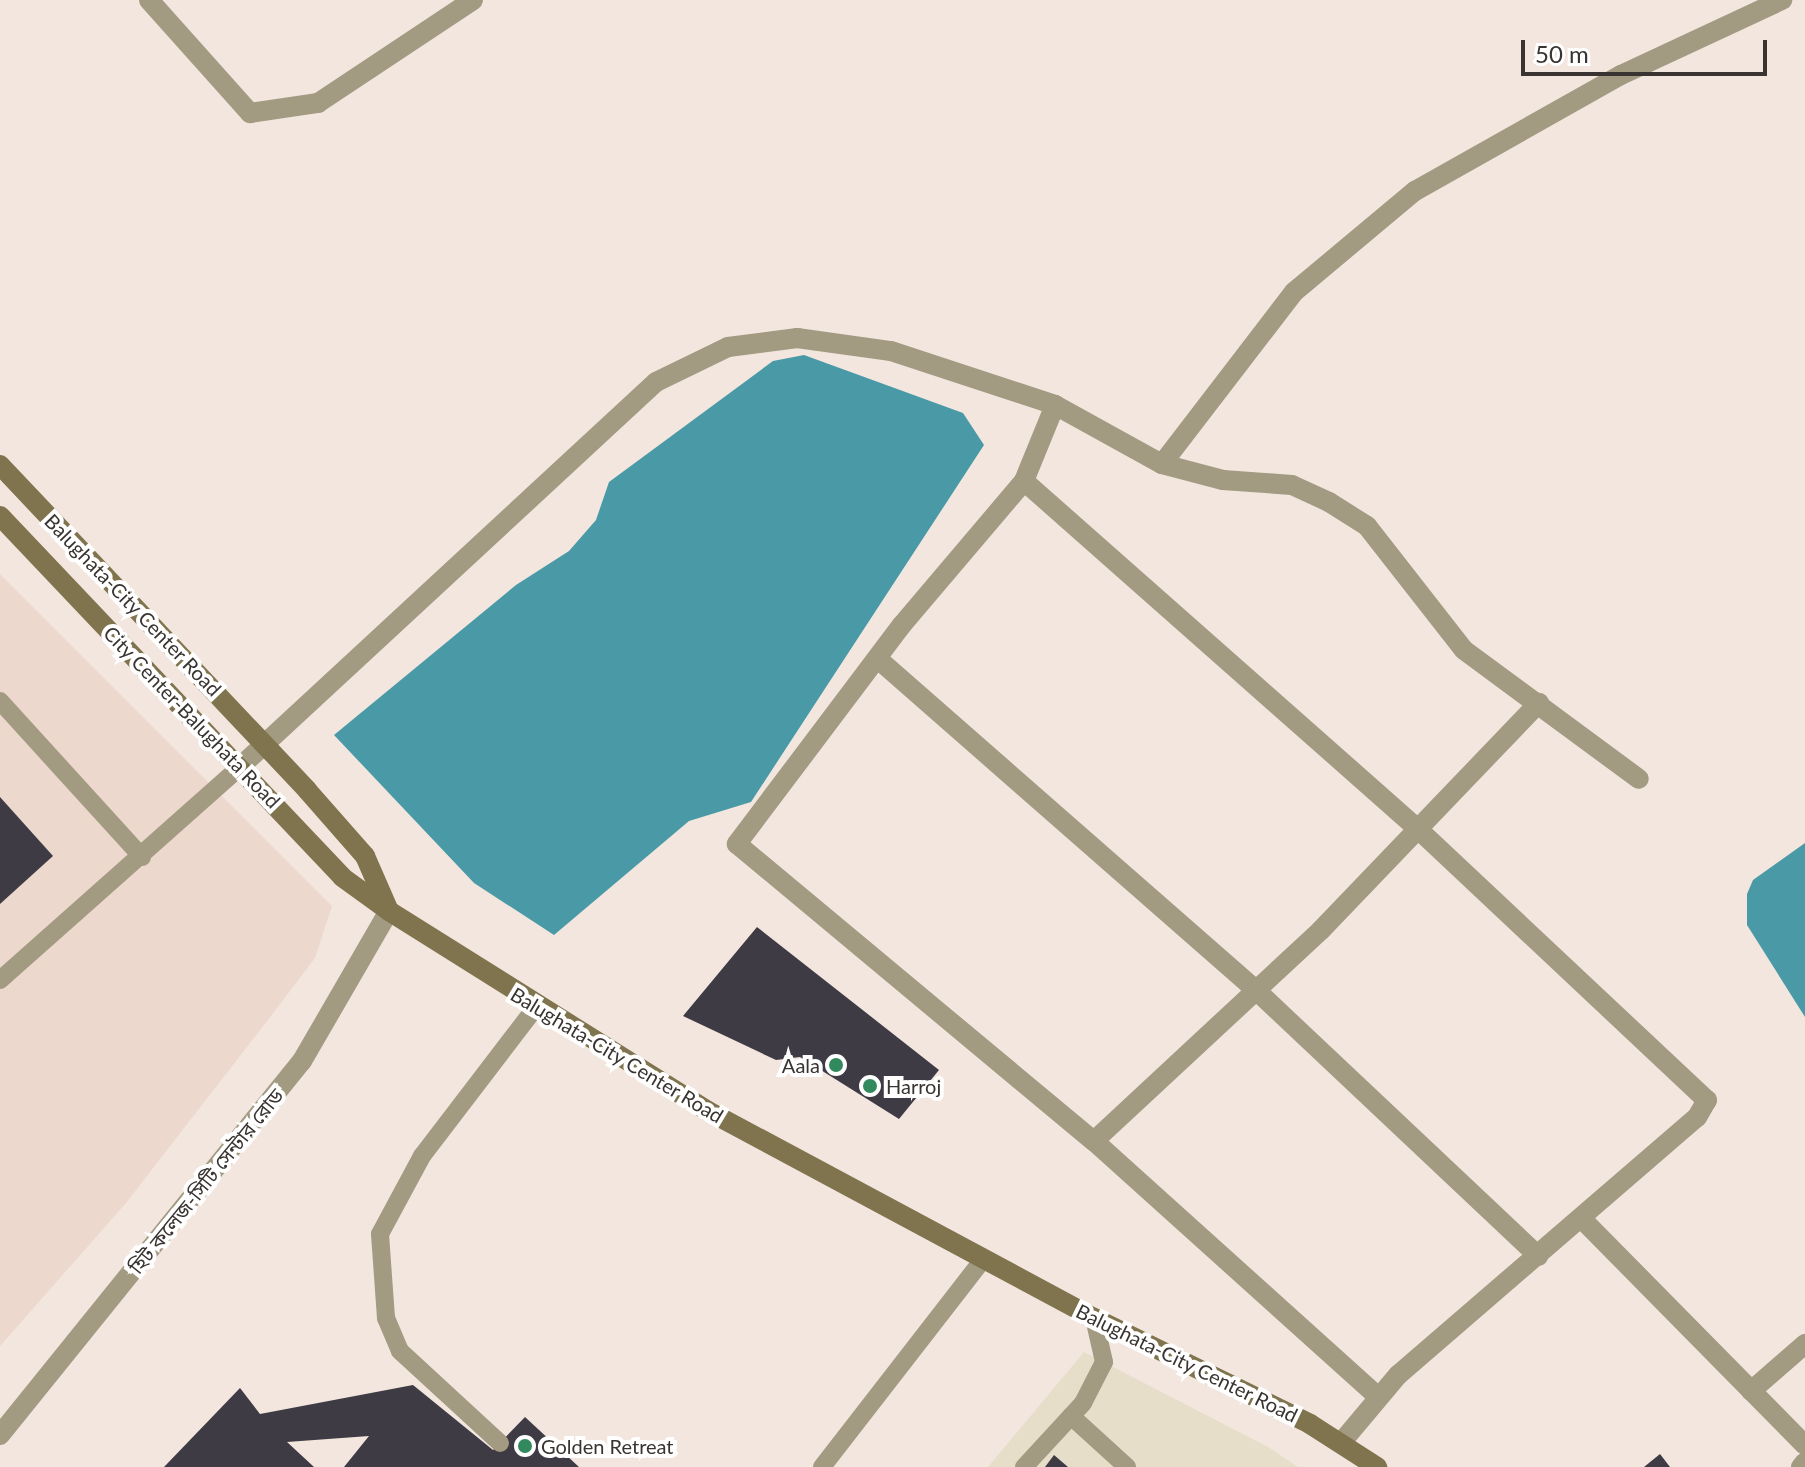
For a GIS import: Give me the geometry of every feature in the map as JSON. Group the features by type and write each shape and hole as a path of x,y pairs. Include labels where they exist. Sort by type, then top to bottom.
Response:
{"main road":[{"name":"Balughata-City Center Road","path":"0,465 264,743 365,856 389,911 536,1007 708,1111 1094,1318 1310,1424 1377,1467"},
{"name":"City Center-Balughata Road","path":"0,516 241,766 342,877 389,911"}],"street":[{"path":"149,0 250,113 318,103 473,0"},
{"path":"1162,464 1294,292 1415,191 1621,75 1782,0"},
{"path":"241,766 656,382 728,347 797,338 891,351 1055,405 1162,464 1223,480 1292,485 1367,526 1464,650 1639,779"},
{"path":"1055,405 1024,481 878,659 737,844 1094,1141 1378,1397"},
{"path":"1024,481 1419,830 1707,1100 1697,1117 1378,1397 1346,1437"},
{"path":"878,659 1258,992 1538,1256"},
{"path":"1094,1141 1258,992 1419,830 1539,703"},
{"name":"হিট কলেজ-সিটি সেন্টার রোড","path":"0,1435 302,1061 389,911"},
{"path":"1582,1219 1805,1445"},
{"path":"1751,1391 1805,1344"}],"lane":[{"path":"0,701 142,857"},
{"path":"0,980 241,766"},
{"path":"500,1443 400,1351 386,1318 380,1234 422,1156 536,1007"},
{"path":"822,1467 984,1258"},
{"path":"1024,1467 1071,1416 1104,1362 1094,1318"},
{"path":"1071,1416 1127,1467"}],"shaded area":[{"path":"0,574 332,906 315,958 126,1203 0,1346"},
{"path":"1084,1352 1268,1447 1298,1467 988,1467"}],"water":[{"path":"804,355 963,413 984,445 751,802 689,821 554,935 474,883 334,735 516,585 569,551 596,520 609,482 773,361"},
{"path":"1805,843 1805,1017 1747,925 1747,894 1753,880"}],"building":[{"path":"0,797 53,856 0,904"},
{"path":"757,927 939,1070 899,1119 800,1057 776,1060 683,1016"},
{"name":"Golden Retreat","path":"413,1385 493,1450 525,1417 579,1467 344,1467 369,1436 287,1442 314,1467 164,1467 240,1388 260,1414"},
{"path":"1660,1454 1670,1467 1644,1467"},
{"path":"1054,1455 1068,1467 1045,1467"}],"place":[{"name":"Aala","path":"836,1065"},
{"name":"Harroj","path":"870,1086"},
{"name":"Golden Retreat","path":"525,1446"}]}
